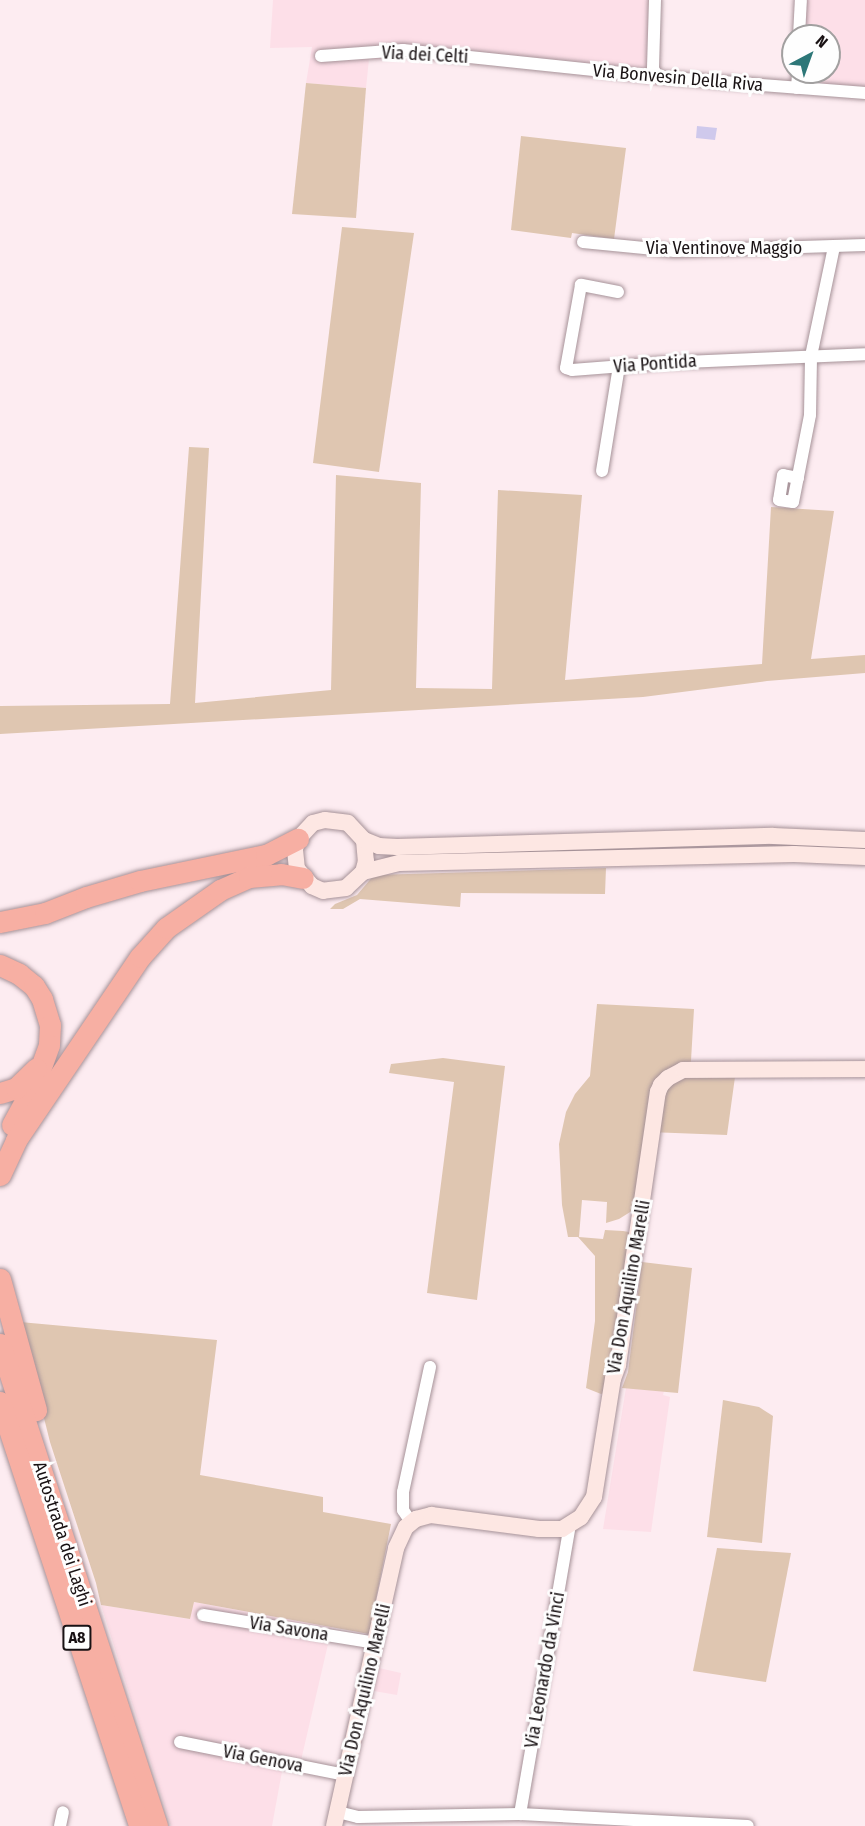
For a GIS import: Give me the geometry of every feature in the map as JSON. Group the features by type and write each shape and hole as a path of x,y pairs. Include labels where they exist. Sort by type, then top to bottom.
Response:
{"highway":[{"path":"0,922 45,914 86,897 140,881 266,855 298,839"},
{"path":"0,1175 16,1140 140,957 166,928 220,890 249,877 281,874 303,878"},
{"path":"0,965 19,974 34,986 42,999 50,1025 46,1053 36,1081 0,1151"},
{"path":"0,1093 27,1080 46,1053"},
{"path":"0,1279 35,1408 57,1520"},
{"name":"Autostrada dei Laghi","path":"0,1344 157,1826"},
{"name":"Autostrada dei Laghi","path":"0,1402 139,1826"},
{"path":"0,1427 15,1449"}],"street":[{"path":"655,0 653,69 658,77"},
{"path":"800,24 801,0"},
{"name":"Via dei Celti","path":"321,56 403,50 528,63"},
{"name":"Via Bonvesin Della Riva","path":"528,63 658,77 865,93"},
{"path":"797,84 797,88"},
{"name":"Via Ventinove Maggio","path":"583,242 675,251 865,245"},
{"path":"798,478 810,415 811,356 834,247"},
{"name":"Via Pontida","path":"618,292 581,285 566,368 572,370 865,354"},
{"path":"602,471 619,366"},
{"path":"363,872 366,861 364,840 357,830 336,819 313,823 298,839 295,859 303,878 323,891 346,888 363,872 399,863 794,854 865,857"},
{"path":"364,840 379,846 397,847 773,836 865,840"},
{"name":"Via Don Aquilino Marelli","path":"570,1526 586,1511 596,1488 642,1215 658,1092 661,1085 668,1078 683,1070 865,1069"},
{"path":"430,1367 403,1492 403,1510 411,1522 431,1515 540,1529 562,1529 570,1526"},
{"name":"Via Don Aquilino Marelli","path":"336,1819 396,1548 401,1534 411,1522"},
{"name":"Via Leonardo da Vinci","path":"520,1814 570,1526"},
{"name":"Via Savona","path":"203,1615 375,1643"},
{"name":"Via Genova","path":"180,1742 345,1775"},
{"path":"60,1826 63,1812"},
{"path":"336,1819 358,1817 439,1821 520,1814 748,1826"}],"shaded area":[{"path":"273,0 660,0 657,86 528,68 403,59 369,59 366,88 306,83 312,47 270,48"},
{"path":"804,0 865,0 865,90 797,87 797,84 841,84 841,24 802,24"},
{"path":"306,83 366,88 356,218 292,214"},
{"path":"697,126 717,128 715,140 696,138"},
{"path":"521,136 626,148 614,239 572,233 571,238 511,230"},
{"path":"342,227 414,233 379,472 313,463"},
{"path":"189,447 209,448 195,703 331,690 336,475 421,483 416,688 492,689 498,490 582,495 565,680 762,664 771,507 834,511 811,659 865,655 865,673 767,681 643,697 0,734 0,706 170,704"},
{"path":"606,868 605,894 461,893 460,907 360,899 343,909 330,909 335,904 357,895 374,875"},
{"path":"597,1004 694,1009 690,1078 735,1077 727,1135 649,1132 635,1209 619,1219 606,1223 607,1202 582,1200 579,1237 603,1239 605,1230 629,1232 633,1247 605,1393 601,1394 586,1388 595,1321 595,1256 578,1237 568,1237 562,1205 559,1144 566,1112 575,1094 590,1076"},
{"path":"443,1058 505,1066 477,1300 427,1293 454,1082 389,1073 391,1064"},
{"path":"642,1262 692,1268 678,1393 622,1388 628,1372"},
{"path":"20,1322 217,1340 200,1475 323,1497 323,1512 391,1524 369,1634 194,1602 190,1619 101,1605 50,1442"},
{"path":"626,1388 664,1391 663,1395 670,1397 651,1532 603,1529"},
{"path":"723,1400 759,1407 773,1416 762,1543 707,1537"},
{"path":"717,1548 791,1553 766,1682 693,1671"},
{"path":"193,1602 332,1627 299,1769 283,1766 272,1826 171,1826 101,1605 189,1619"},
{"path":"379,1668 401,1673 397,1695 374,1691"}]}
